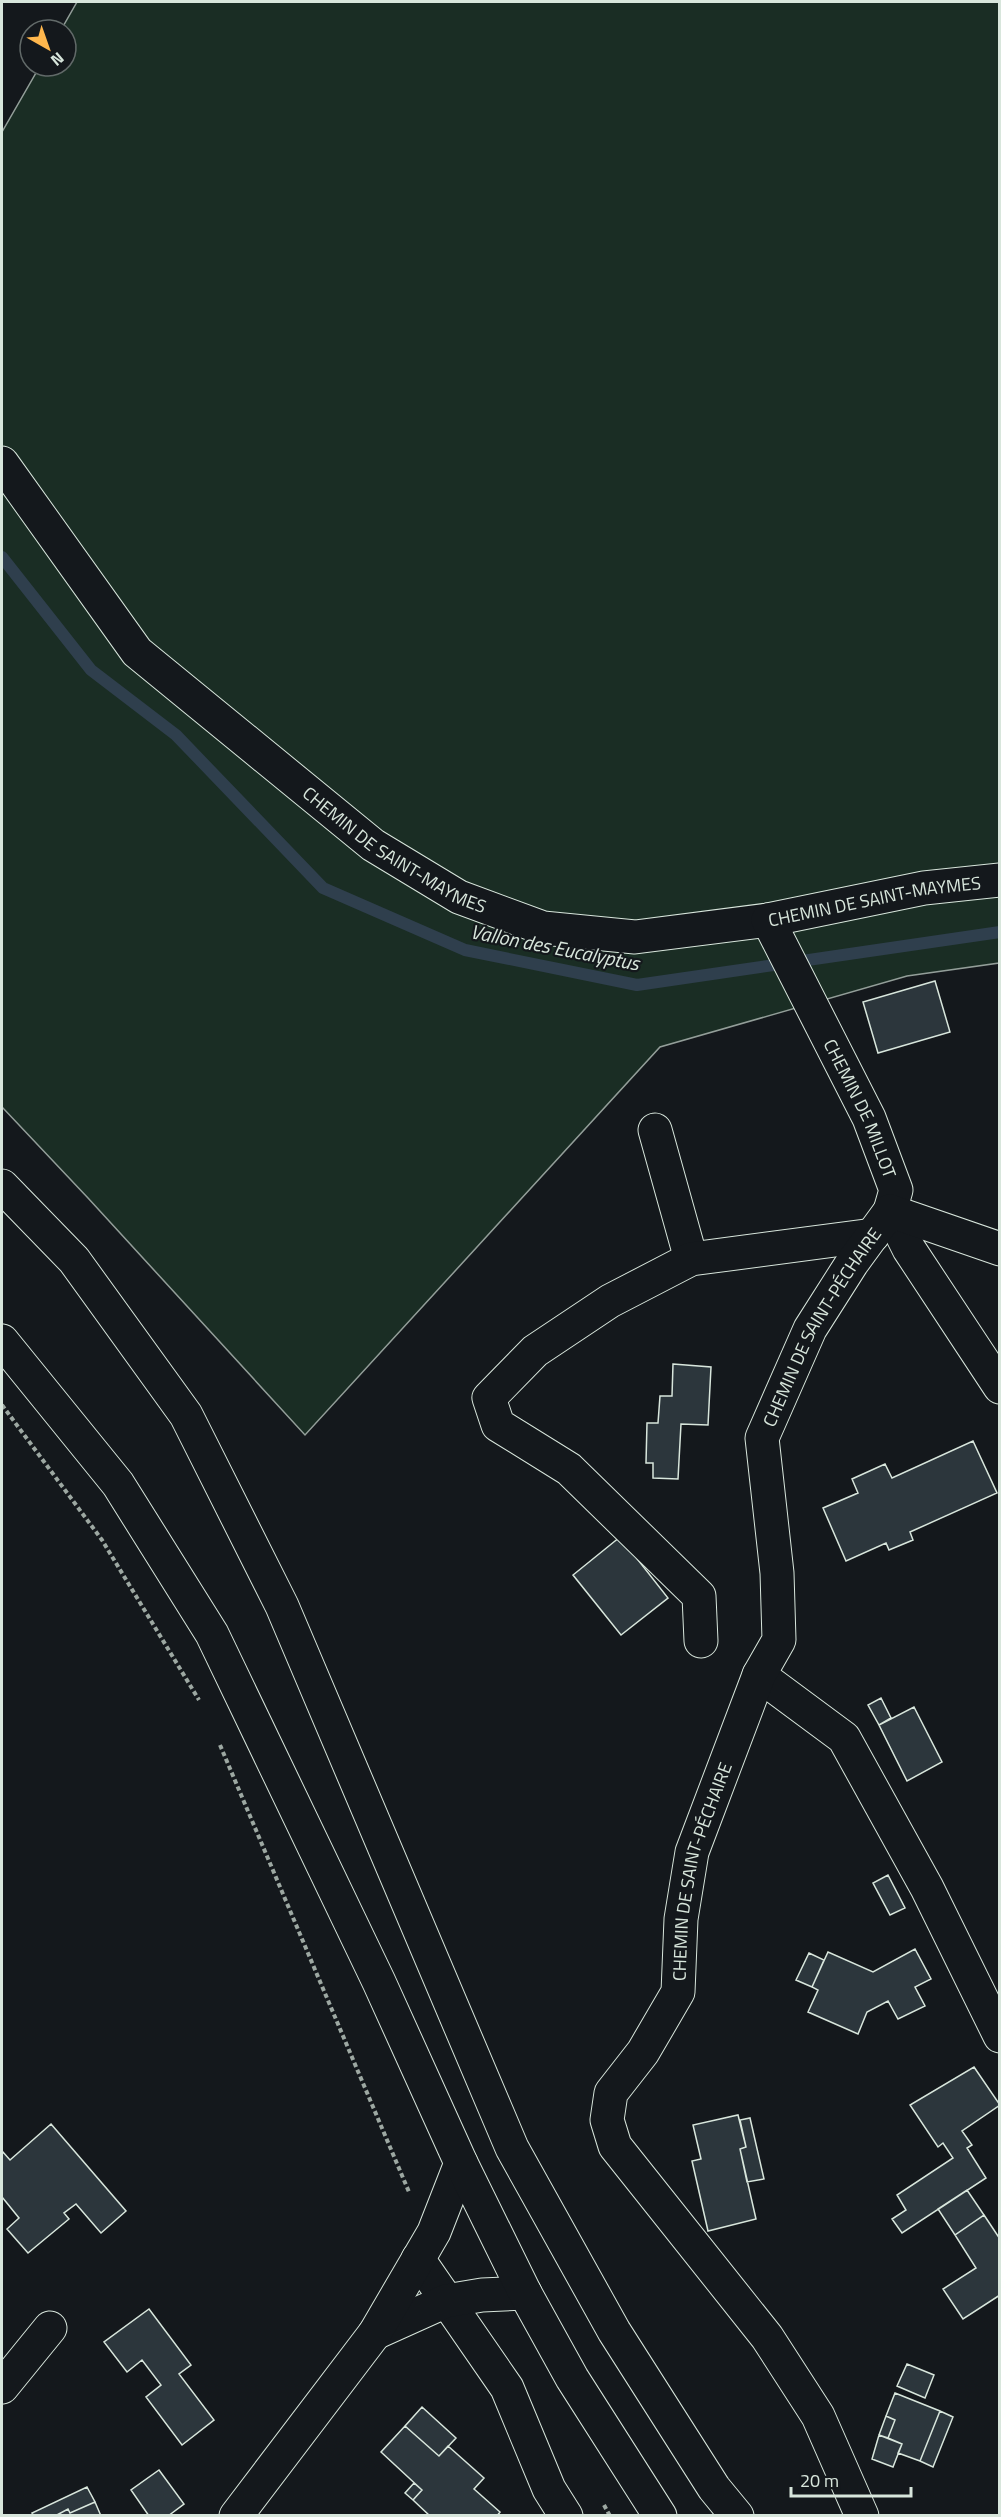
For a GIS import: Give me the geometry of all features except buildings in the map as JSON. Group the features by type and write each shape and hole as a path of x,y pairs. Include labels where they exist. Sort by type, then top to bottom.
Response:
{"street":[{"name":"CHEMIN DE SAINT-MAYMES","path":"2,464 137,652 373,845 459,897 543,928 635,937 776,934 924,888 999,880"},
{"name":"CHEMIN DE MILLOT","path":"776,934 869,1118 896,1190 881,1223"},
{"path":"655,1130 691,1259"},
{"path":"2,1186 74,1260 186,1415 282,1606 512,2148 614,2331 714,2488 737,2516"},
{"path":"701,1641 699,1596 569,1469 498,1425 489,1398 535,1351 610,1301 691,1259 881,1223 999,1249"},
{"path":"881,1223 909,1249 999,1387"},
{"name":"CHEMIN DE SAINT-PÉCHAIRE","path":"862,2516 818,2416 774,2347 615,2146 607,2120 611,2094 643,2052 678,1992 681,1919 692,1852 759,1675 779,1640 777,1572 762,1437 810,1329 852,1263 881,1223"},
{"path":"2,1341 117,1484 212,1634 374,1971 461,2163 525,2294 572,2378 660,2516"},
{"path":"759,1675 844,1738 927,1888 999,2036"},
{"path":"236,2516 375,2333 426,2245 461,2163"},
{"path":"426,2245 446,2301 507,2388 549,2488 566,2516"},
{"path":"375,2333 446,2301 482,2295 525,2294"},
{"path":"2,2387 50,2328"}],"path":[{"path":"2,1405 102,1540 200,1702"},
{"path":"220,1744 418,2214 426,2245"},
{"path":"598,2496 610,2516"}],"green space":[{"path":"77,2 999,2 999,963 907,976 660,1047 305,1435 2,1107 2,132 33,78 78,78 78,18 68,18"}],"waterway":[{"name":"Vallon des Eucalyptus","path":"2,557 91,670 176,735 323,888 465,950 637,985 1000,932"}]}
